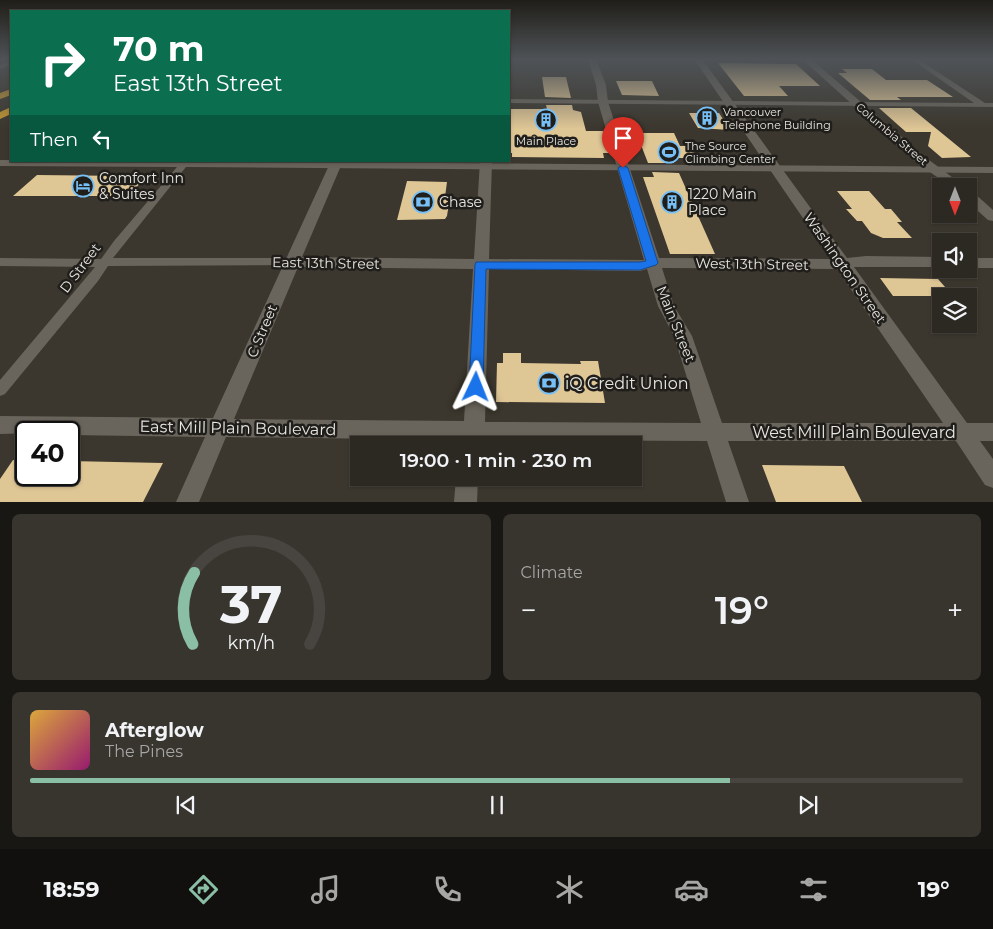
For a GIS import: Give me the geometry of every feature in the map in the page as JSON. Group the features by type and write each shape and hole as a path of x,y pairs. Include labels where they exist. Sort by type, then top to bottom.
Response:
{"street":[{"name":"Main Street","path":"600,82 603,102 666,306 683,336 738,502"},
{"name":"Washington Street","path":"715,82 993,477"},
{"name":"Columbia Street","path":"832,82 921,160 946,178"},
{"path":"949,82 993,112"},
{"path":"510,101 993,105"},
{"path":"0,163 486,164 623,168 993,170"},
{"name":"C Street","path":"187,502 336,163"},
{"name":"D Street","path":"0,390 184,164"},
{"path":"473,436 486,164"},
{"path":"978,204 993,217"},
{"name":"East 13th Street","path":"0,262 292,262 640,266 652,263"},
{"name":"West 13th Street","path":"652,263 932,262"},
{"path":"977,263 993,263"},
{"name":"East Mill Plain Boulevard","path":"0,425 220,427 427,436"},
{"name":"West Mill Plain Boulevard","path":"716,433 993,432"},
{"name":"East Mill Plain Boulevard","path":"570,436 716,433"},
{"path":"466,502 467,486"}],"building":[{"path":"543,82 567,82 571,98 545,97"},
{"path":"617,82 653,82 659,96 622,95"},
{"path":"733,82 816,82 820,86 779,86 788,96 744,96"},
{"path":"849,82 931,82 953,97 897,97 901,100 870,100"},
{"path":"546,105 572,105 573,110 581,112 586,131 603,131 609,153 603,153 604,158 512,157 512,153 510,153 510,109 547,109"},
{"path":"879,108 911,108 971,157 942,158 928,146 931,132 906,132"},
{"name":"Vancouver Telephone Building","path":"689,113 719,113 730,130 698,128"},
{"path":"632,133 674,133 680,146 691,146 697,158 672,158 674,163 648,163 641,145 636,145"},
{"name":"1220 Main Place","path":"652,172 679,173 715,254 670,254 643,177 654,177"},
{"name":"Comfort Inn & Suites","path":"37,175 147,176 128,196 13,196"},
{"name":"Chase","path":"407,181 447,182 445,197 450,197 445,219 397,220"},
{"path":"837,191 869,191 885,209 891,209 902,222 897,222 912,238 883,238 871,233 862,221 857,221 846,209 852,209"},
{"path":"880,278 938,279 946,288 932,288 932,296 893,296"},
{"name":"iQ Credit Union","path":"503,353 521,353 521,363 581,364 580,361 598,361 605,403 496,402 497,363 503,363"},
{"path":"13,460 15,460 15,486 80,486 80,461 163,463 143,502 0,502 0,479"},
{"path":"762,465 844,466 862,502 776,502"}],"place":[{"name":"Vancouver Telephone Building","path":"707,118"},
{"name":"Main Place","path":"546,120"},
{"name":"The Source Climbing Center","path":"669,152"},
{"name":"Comfort Inn & Suites","path":"83,186"},
{"name":"Chase","path":"423,202"},
{"name":"1220 Main Place","path":"672,202"},
{"name":"iQ Credit Union","path":"549,383"}],"route":[{"path":"476,387 480,265 640,266 652,263 623,168"}]}
